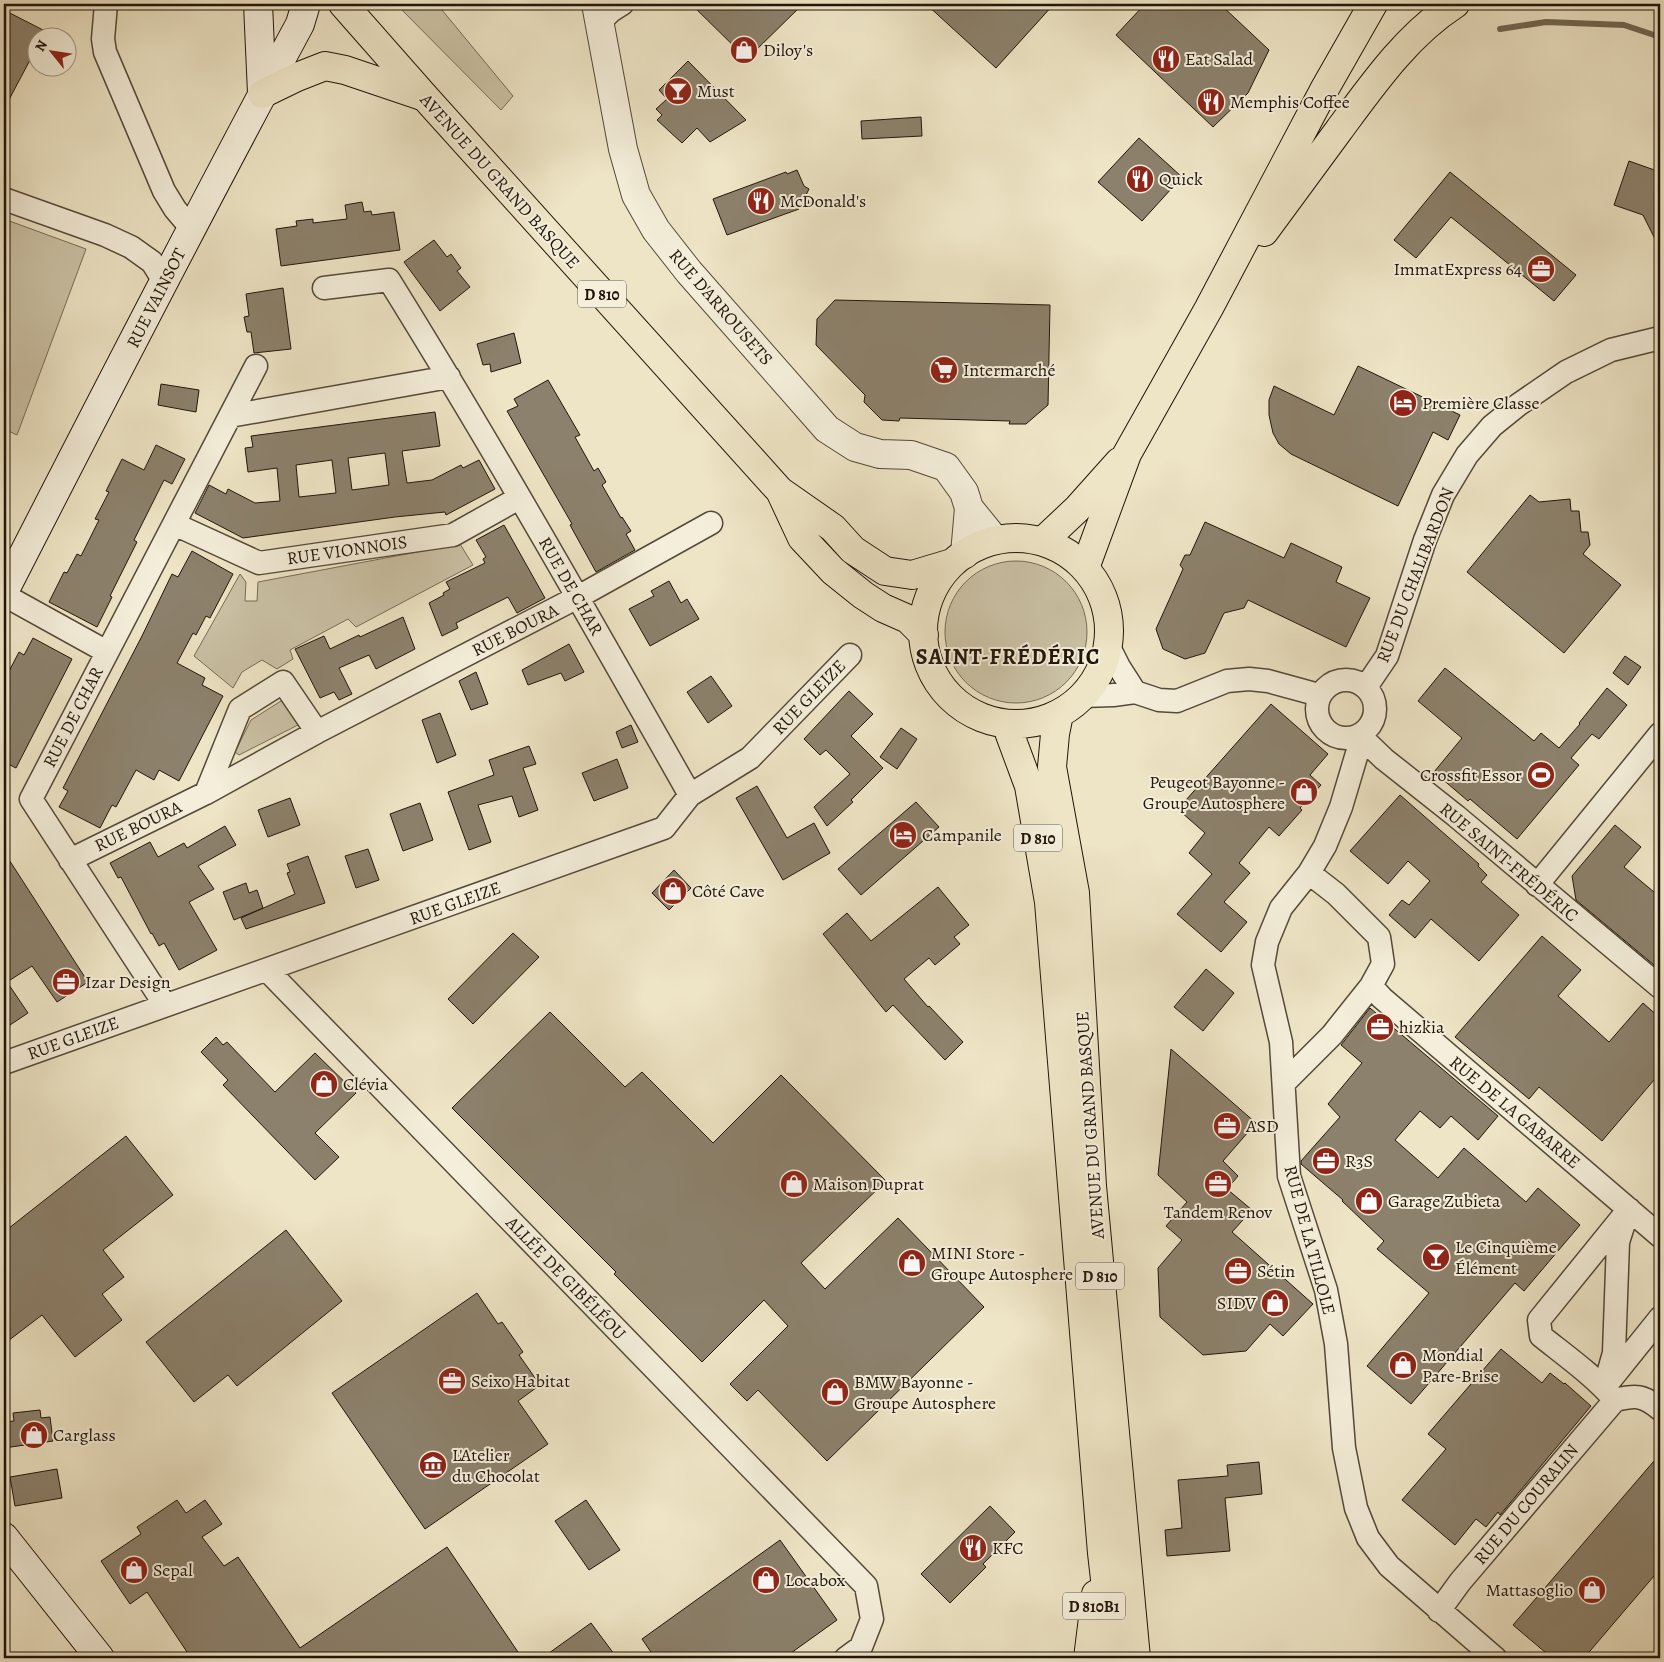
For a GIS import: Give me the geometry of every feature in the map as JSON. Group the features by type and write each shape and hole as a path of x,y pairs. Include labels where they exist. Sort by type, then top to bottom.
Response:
{"main road":[{"path":"258,4 262,94 325,66 345,70 424,96"},
{"name":"RUE VAINSOT","path":"4,594 165,283 191,228 300,24 306,4"},
{"name":"AVENUE DU GRAND BASQUE","path":"343,4 780,491 833,528 853,550 885,571 912,575 958,559 972,549 995,540 1019,537 1043,541 1066,552 1086,568"},
{"path":"1324,90 1358,4"},
{"path":"958,559 933,588 925,614 924,636 924,648 934,676 953,700 978,716 1006,724 1024,724 1059,714 1083,696 1100,671 1108,645 1108,618 1103,600 1100,591 1086,568 1127,454 1209,308 1324,90 1373,4"},
{"path":"1209,308 1360,101 1390,63 1410,41 1455,4"},
{"name":"RUE D'ARROUSETS","path":"598,13 624,149 636,195 656,230 689,272 827,429 855,447 880,454 910,455 946,467 964,492 969,508 995,540"},
{"path":"1043,541 1077,509 1127,454"},
{"name":"AVENUE DU GRAND BASQUE","path":"780,491 802,538 833,571 883,608 908,619 924,636"},
{"name":"RUE D'ARROUSETS","path":"958,559 969,508"},
{"name":"AVENUE DU GRAND BASQUE","path":"1059,714 1052,767 1075,893 1092,1186 1136,1658"},
{"name":"AVENUE DU GRAND BASQUE","path":"1006,724 1028,786 1049,902 1102,1553 1114,1658"},
{"path":"4,1537 100,1658"},
{"name":"D 810B1","path":"1088,1658 1102,1553"}],"street":[{"path":"106,4 103,22 105,52 164,191 175,209 191,228"},
{"path":"598,13 611,11 622,4"},
{"path":"4,199 105,235 131,247 152,262 165,283"},
{"name":"RUE DE CHAR","path":"324,288 389,280 449,377 578,597 690,795"},
{"name":"RUE DU CHALIBARDON","path":"1366,687 1387,656 1425,540 1443,495 1467,454 1498,421 1566,372 1611,350 1660,338"},
{"name":"RUE DE CHAR","path":"165,1005 30,799 256,366"},
{"path":"230,416 449,377"},
{"name":"RUE VIONNOIS","path":"174,524 259,563 453,535 519,498"},
{"name":"RUE BOURA","path":"70,860 206,793 317,732 578,597 711,523"},
{"path":"4,594 107,652"},
{"path":"1108,645 1135,692"},
{"name":"RUE GLEIZE","path":"4,1062 664,828 690,795 750,758 850,655"},
{"path":"1083,696 1135,692 1159,700 1178,702 1227,680 1249,679 1268,681 1319,695"},
{"path":"1340,680 1358,682 1366,687 1372,696 1375,707 1374,718 1368,728 1358,736 1349,738 1334,736 1326,731 1316,714 1316,704 1324,688 1332,682 1340,680"},
{"path":"206,793 240,709 283,682 317,732"},
{"path":"1537,885 1660,734"},
{"path":"1334,736 1348,785"},
{"name":"RUE DE LA TILLOLE","path":"1358,736 1358,750 1348,785 1326,846 1309,873 1281,908 1266,942 1263,965 1281,1042 1285,1082 1289,1176 1326,1290 1336,1344 1344,1448 1356,1508 1368,1538 1389,1566 1495,1658"},
{"name":"RUE SAINT-FRÉDÉRIC","path":"1358,736 1660,987"},
{"path":"1285,1082 1332,1035 1371,986 1383,964 1379,936 1336,894 1309,873"},
{"name":"ALLÉE DE GIBÉLÉOU","path":"267,970 866,1586 872,1620 861,1647 846,1658"},
{"name":"RUE DE LA GABARRE","path":"1371,986 1425,1036 1660,1236"},
{"path":"1629,1209 1539,1320 1541,1336 1610,1394 1634,1395 1660,1409"},
{"path":"1610,1394 1614,1353 1618,1242 1629,1209"},
{"path":"1610,1394 1660,1318"},
{"name":"RUE DU COURALIN","path":"1439,1611 1610,1394"}],"shaded area":[{"path":"396,4 437,4 513,96 501,110"},
{"path":"4,219 86,249 17,435 4,429"},
{"path":"460,544 473,565 356,627 348,619 290,650 293,659 277,669 262,660 242,672 233,688 194,656 240,574 246,582 245,601 257,601 258,582"},
{"path":"1016,561 1030,562 1043,566 1056,573 1066,582 1075,592 1082,605 1086,618 1086,646 1082,659 1075,672 1066,682 1056,691 1043,698 1030,702 1016,703 1002,702 989,698 976,691 966,682 957,672 950,659 946,646 945,632 946,618 950,605 957,592 966,582 976,573 989,566 1002,562"},
{"path":"281,701 285,701 299,723 298,725 239,755 235,752 251,720"}],"building":[{"path":"691,4 803,4 747,59"},
{"path":"926,4 1054,4 996,68"},
{"path":"1145,4 1220,4 1269,50 1248,93 1213,127 1116,35"},
{"path":"4,10 39,28 28,28 28,64 4,109"},
{"path":"688,61 746,120 710,142 697,128 682,143 657,120 662,115 656,109 667,99 659,90"},
{"path":"921,117 922,136 862,139 861,121"},
{"name":"Quick","path":"1139,138 1182,177 1142,221 1098,182"},
{"path":"1629,161 1660,172 1660,249 1643,215 1614,205"},
{"name":"McDonald's","path":"797,170 804,186 809,189 806,195 809,203 798,207 799,209 727,235 713,199 786,172 787,174"},
{"path":"1450,172 1576,275 1554,301 1451,217 1416,258 1394,240"},
{"path":"362,202 364,212 371,211 372,215 394,212 400,250 281,266 276,229 297,226 296,221 313,219 313,223 347,219 345,205"},
{"path":"434,240 447,257 451,254 461,268 457,271 470,287 440,311 404,262"},
{"path":"283,288 291,349 254,353 251,332 247,332 244,317 249,316 246,294"},
{"name":"Intermarché","path":"835,300 1050,305 1048,405 1026,424 1009,424 1010,421 900,418 899,421 882,420 864,402 865,395 816,345 817,319"},
{"path":"514,333 521,363 491,372 490,364 483,365 477,344"},
{"path":"1358,366 1460,415 1448,440 1433,432 1398,506 1291,454 1279,444 1273,433 1269,415 1269,400 1274,386 1334,415"},
{"path":"548,380 580,435 575,437 594,471 598,468 606,482 602,485 621,518 631,531 626,534 635,550 596,572 570,525 572,524 507,411 518,406 514,399"},
{"path":"161,384 199,390 196,412 158,405"},
{"path":"435,412 440,446 402,451 407,483 432,480 461,465 463,468 479,460 495,489 446,515 445,512 395,517 243,538 195,513 209,485 226,494 228,489 255,503 280,501 277,468 248,472 245,448 253,447 251,436","holes":["385,453 389,485 352,490 348,458","332,460 336,493 299,497 296,465"]},
{"path":"156,445 185,459 172,484 164,480 134,540 137,542 97,627 49,602 64,572 67,573 77,554 81,556 99,520 95,519 109,492 106,491 122,459 144,470"},
{"path":"1530,495 1539,502 1570,499 1571,511 1579,511 1581,532 1588,532 1590,545 1583,554 1621,585 1564,653 1467,572"},
{"path":"1205,522 1284,558 1291,543 1342,567 1336,582 1370,598 1346,647 1248,600 1244,608 1224,613 1205,653 1185,659 1163,649 1156,629 1183,569 1180,565 1185,555 1190,555"},
{"path":"504,525 545,598 517,613 508,597 456,623 458,628 442,636 429,603 444,595 443,593 450,589 446,582 485,563 483,559 486,557 476,540"},
{"path":"192,551 233,574 210,618 206,616 196,635 193,633 177,663 205,678 202,685 223,696 179,781 159,770 154,780 136,770 116,807 112,805 100,828 59,807 68,791 63,788 172,574 178,577"},
{"path":"669,581 681,603 687,599 699,619 650,646 629,609 654,596 651,591"},
{"path":"403,617 415,649 376,669 369,655 339,668 352,694 339,700 334,692 320,698 295,649 324,636 330,649"},
{"path":"33,638 72,659 16,768 4,762 4,681 19,652 24,655"},
{"path":"569,644 584,672 565,681 561,673 528,685 522,670"},
{"path":"1625,656 1641,667 1628,685 1613,673"},
{"path":"1445,668 1534,741 1541,733 1559,748 1607,688 1627,705 1599,739 1592,734 1571,758 1579,765 1517,839 1470,799 1468,801 1434,772 1462,738 1418,701"},
{"path":"476,672 488,704 471,710 459,681"},
{"path":"711,676 732,706 708,723 687,692"},
{"path":"849,691 873,714 851,736 883,768 851,800 853,802 827,826 814,807 850,774 826,750 820,755 804,739"},
{"path":"1271,704 1328,754 1310,775 1321,785 1300,808 1302,810 1279,836 1269,827 1239,863 1250,873 1224,902 1247,922 1221,952 1177,914 1212,874 1189,853 1205,833 1181,812 1186,800"},
{"path":"440,713 456,755 437,763 422,720"},
{"path":"631,725 638,742 622,748 616,732"},
{"path":"901,728 917,739 897,769 880,757"},
{"path":"529,746 536,764 523,768 538,810 519,817 512,796 478,805 491,842 469,850 448,792 494,775 489,760"},
{"path":"617,759 628,788 594,801 582,773"},
{"path":"757,786 787,838 814,823 830,853 783,880 736,798"},
{"path":"1400,795 1479,864 1478,866 1487,875 1481,882 1519,915 1479,961 1431,919 1415,938 1389,915 1402,900 1409,905 1430,881 1408,861 1388,884 1350,851"},
{"path":"290,798 300,825 268,837 258,810"},
{"path":"916,802 939,827 861,895 838,869"},
{"path":"420,803 433,840 403,851 390,814"},
{"path":"1615,825 1641,847 1624,867 1660,897 1660,970 1576,900 1572,876"},
{"path":"225,826 236,845 198,866 214,889 189,902 217,950 179,970 164,943 159,946 151,934 121,877 118,878 110,863 150,842 158,857 184,843 187,848"},
{"path":"368,849 379,880 356,888 345,856"},
{"path":"4,852 88,982 57,1002 32,966 7,982 28,1013 4,1029"},
{"path":"308,856 325,903 246,929 241,918 295,894 287,873 290,872 287,864"},
{"path":"674,870 691,888 669,910 652,893"},
{"path":"246,883 249,893 257,890 263,908 234,920 223,892"},
{"path":"938,887 969,925 954,937 960,944 935,965 929,958 904,979 928,1007 963,1042 945,1060 893,1005 886,1012 823,934 847,913 871,941"},
{"path":"513,933 539,957 473,1024 448,999"},
{"path":"1542,936 1581,970 1558,996 1609,1042 1643,1003 1660,1018 1660,1073 1602,1141 1539,1087 1529,1099 1455,1037"},
{"path":"1206,969 1234,993 1203,1031 1174,1007"},
{"path":"1370,1008 1498,1116 1478,1140 1451,1116 1440,1128 1420,1111 1395,1140 1438,1178 1464,1148 1526,1202 1538,1188 1580,1225 1524,1291 1515,1283 1411,1404 1367,1366 1429,1293 1377,1249 1384,1241 1343,1200 1301,1164 1301,1161 1340,1117 1328,1104 1362,1063 1341,1045"},
{"path":"550,1012 625,1087 642,1072 713,1143 781,1075 886,1181 801,1263 825,1289 898,1218 984,1307 827,1461 758,1390 747,1401 730,1384 788,1326 764,1300 702,1362 614,1274 616,1272 452,1108"},
{"path":"216,1037 223,1045 227,1042 275,1092 315,1053 356,1093 315,1133 339,1157 315,1180 223,1085 228,1080 201,1052"},
{"path":"1171,1049 1256,1123 1223,1161 1238,1176 1227,1189 1252,1210 1232,1232 1313,1304 1283,1336 1270,1324 1246,1351 1203,1355 1160,1317 1158,1268 1182,1240 1166,1226 1187,1202 1158,1175"},
{"path":"126,1136 173,1195 103,1250 124,1277 102,1294 122,1320 75,1357 42,1315 4,1344 4,1232"},
{"path":"286,1230 342,1301 237,1386 228,1375 194,1402 146,1342"},
{"path":"477,1293 498,1324 502,1322 523,1352 519,1355 540,1385 518,1401 548,1444 425,1529 332,1393"},
{"path":"1501,1349 1542,1383 1550,1373 1565,1383 1591,1406 1500,1515 1498,1512 1486,1527 1476,1519 1455,1545 1402,1500 1446,1449 1428,1434"},
{"path":"40,1410 41,1418 50,1417 53,1441 4,1448 4,1422 14,1421 13,1413"},
{"path":"1660,1454 1660,1569 1584,1658 1552,1658 1513,1625"},
{"path":"1259,1462 1262,1494 1225,1498 1230,1551 1167,1556 1165,1530 1182,1528 1178,1480 1228,1476 1227,1465"},
{"path":"57,1469 62,1498 15,1506 10,1477"},
{"path":"177,1500 186,1513 205,1500 222,1524 202,1537 224,1566 238,1557 300,1648 447,1547 522,1658 191,1658 147,1592 130,1604 101,1561 141,1534 137,1527"},
{"path":"586,1500 620,1550 589,1570 555,1521"},
{"name":"KFC","path":"990,1506 1015,1532 983,1564 986,1567 950,1603 921,1574"},
{"name":"Locabox","path":"780,1540 837,1620 784,1658 655,1658 642,1639"},
{"path":"591,1623 617,1658 542,1658"}],"waterway":[{"path":"1500,29 1546,22 1624,25 1660,37"}],"place":[{"name":"Diloy's","path":"744,50"},
{"name":"Eat Salad","path":"1166,59"},
{"name":"Must","path":"678,91"},
{"name":"Memphis Coffee","path":"1211,102"},
{"name":"Quick","path":"1140,179"},
{"name":"McDonald's","path":"761,201"},
{"name":"ImmatExpress 64","path":"1541,269"},
{"name":"Intermarché","path":"944,370"},
{"name":"Première Classe","path":"1403,403"},
{"name":"Crossfit Essor","path":"1541,775"},
{"name":"Peugeot Bayonne - Groupe Autosphere","path":"1304,792"},
{"name":"Campanile","path":"903,835"},
{"name":"Côté Cave","path":"673,891"},
{"name":"Izar Design","path":"66,982"},
{"name":"hizkia","path":"1380,1027"},
{"name":"Clévia","path":"324,1084"},
{"name":"ASD","path":"1227,1126"},
{"name":"R3S","path":"1326,1161"},
{"name":"Maison Duprat","path":"794,1184"},
{"name":"Tandem Renov","path":"1218,1184"},
{"name":"Garage Zubieta","path":"1369,1201"},
{"name":"Le Cinquième Élément","path":"1436,1257"},
{"name":"MINI Store - Groupe Autosphere","path":"912,1263"},
{"name":"Sétin","path":"1238,1271"},
{"name":"SIDV","path":"1275,1303"},
{"name":"Mondial Pare-Brise","path":"1403,1365"},
{"name":"Seixo Habitat","path":"452,1381"},
{"name":"BMW Bayonne - Groupe Autosphere","path":"835,1392"},
{"name":"Carglass","path":"34,1435"},
{"name":"L'Atelier du Chocolat","path":"433,1465"},
{"name":"KFC","path":"973,1548"},
{"name":"Sepal","path":"134,1570"},
{"name":"Locabox","path":"766,1580"},
{"name":"Mattasoglio","path":"1592,1590"}],"district":[{"name":"SAINT-FRÉDÉRIC","path":"1008,656"}]}
